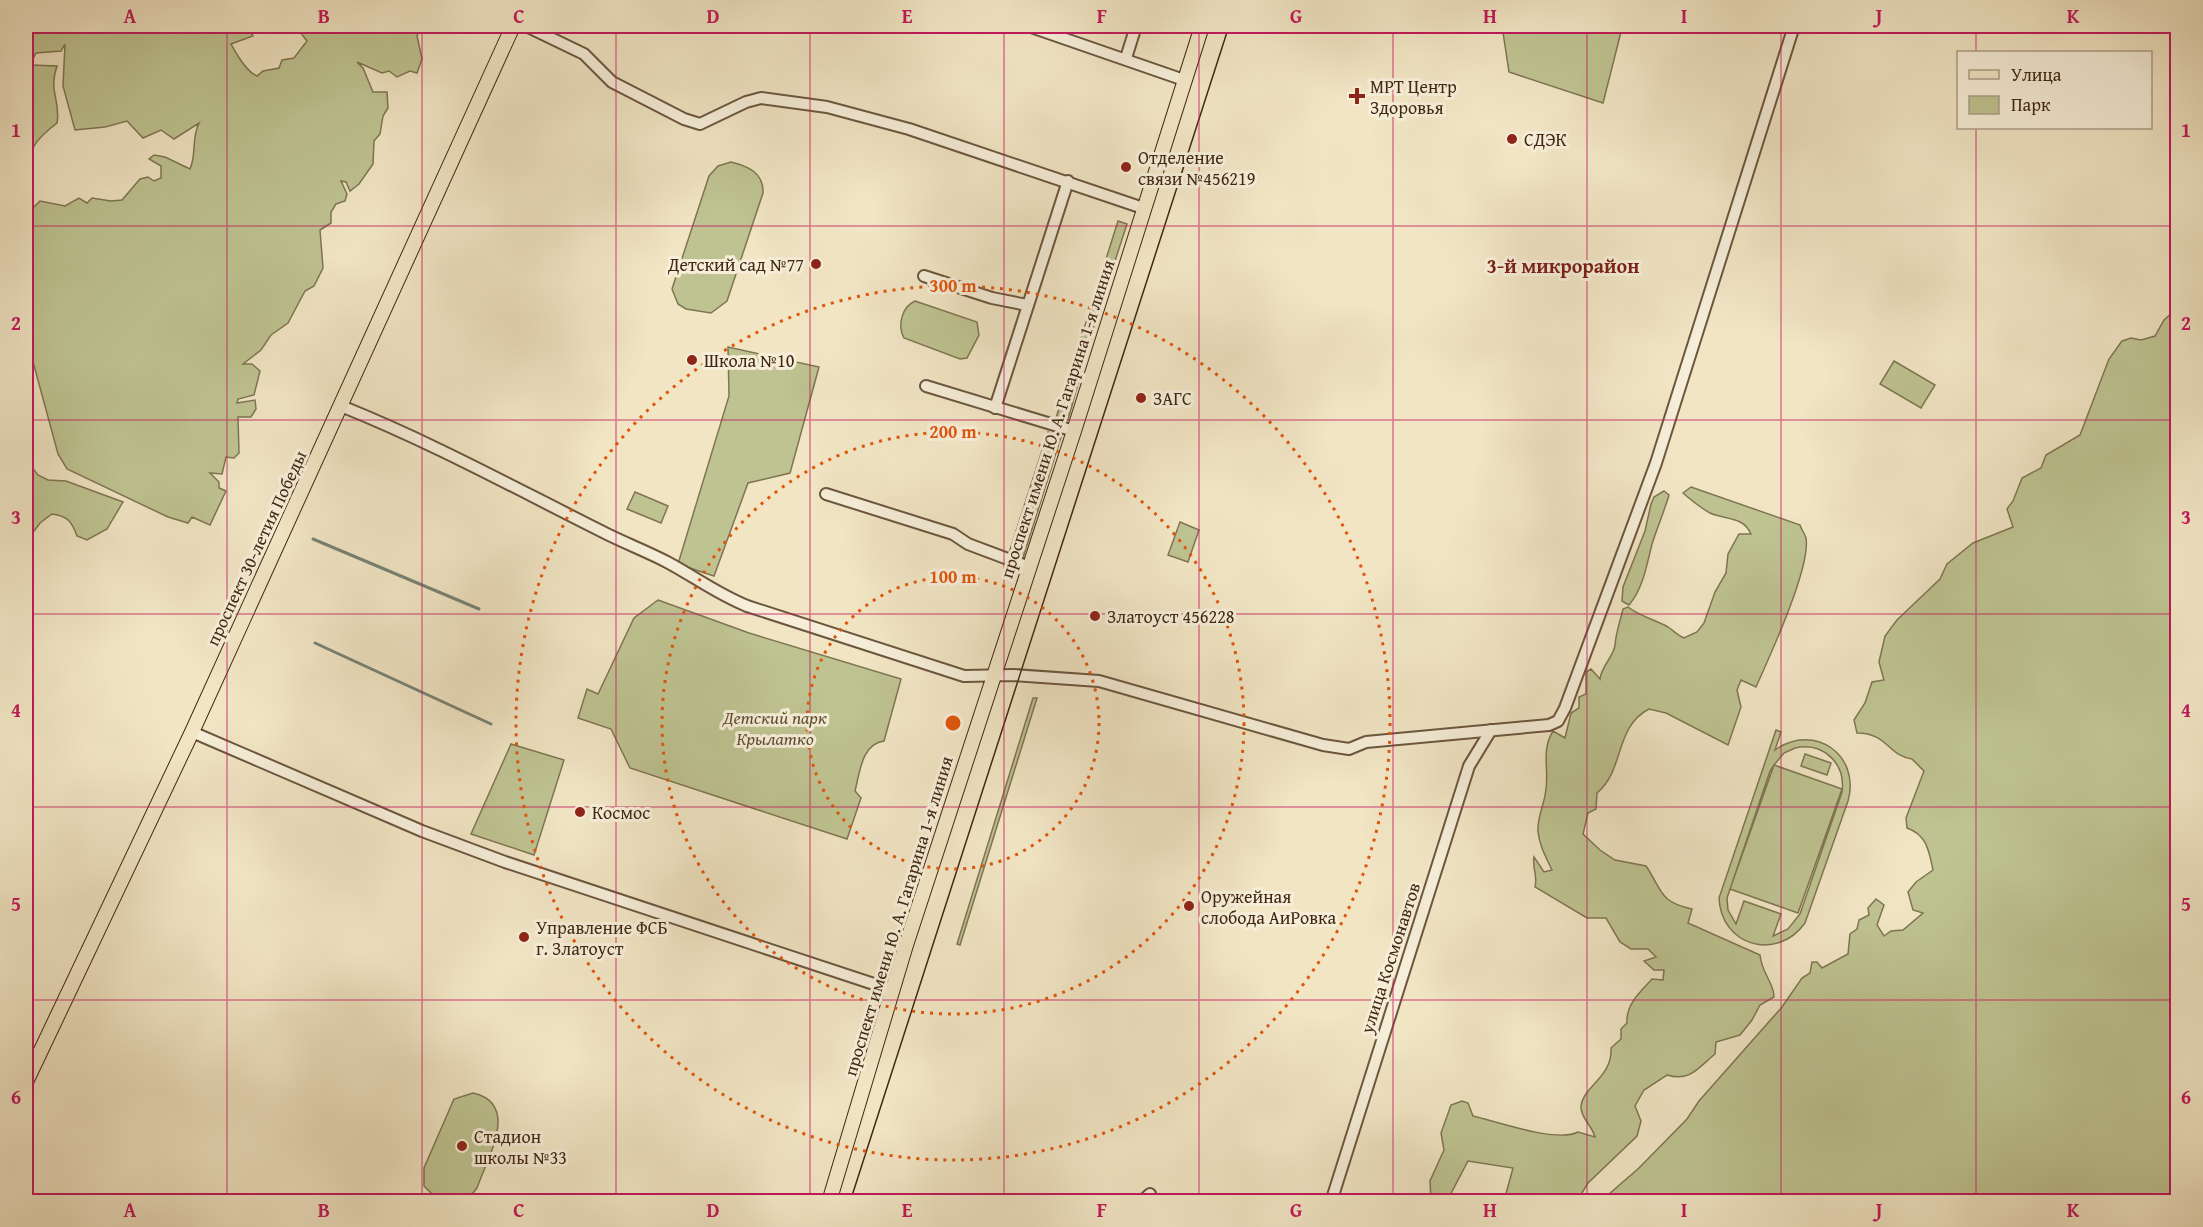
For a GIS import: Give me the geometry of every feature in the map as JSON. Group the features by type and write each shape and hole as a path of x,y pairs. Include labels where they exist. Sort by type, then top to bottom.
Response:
{"main road":[{"name":"проспект 30-летия Победы","path":"26,1082 192,732 513,26"},
{"name":"проспект имени Ю. А. Гагарина 1-я линия","path":"829,1202 892,990 1074,431 1202,26"}],"street":[{"path":"526,26 584,54 612,82 692,122 700,124 746,102 775,98 832,108 909,129 1143,208"},
{"path":"1028,26 1126,58 1184,80"},
{"path":"1126,58 1136,26"},
{"path":"341,406 402,430 490,473 603,533 668,563 716,593 747,606 964,676 1099,681 1338,748 1349,749 1366,742 1549,725 1558,721 1565,708 1656,463 1794,26"},
{"path":"995,408 1068,181"},
{"path":"924,276 992,298 1027,305"},
{"path":"926,386 1074,431"},
{"path":"826,494 954,534 968,544 1029,567"},
{"path":"1033,677 1033,689"},
{"name":"улица Космонавтов","path":"1331,1202 1469,766 1491,730"},
{"path":"192,732 422,831 505,862 892,990"}],"green space":[{"path":"26,26 246,26 253,36 231,44 246,67 257,76 263,71 279,68 282,60 294,58 307,41 300,32 300,26 370,28 421,26 417,36 422,59 417,73 410,71 397,77 389,71 382,73 357,62 363,68 373,92 387,92 388,108 383,116 380,134 374,141 373,164 359,184 350,191 346,182 341,181 347,194 345,201 336,204 331,212 331,223 320,230 323,268 314,286 305,291 288,323 271,335 261,350 243,364 252,364 260,371 254,395 238,399 237,403 255,400 256,409 251,417 238,417 239,453 234,458 226,457 222,474 210,473 219,482 219,488 226,491 210,525 192,517 188,523 168,517 67,469 58,454 26,336 26,210 32,209 40,201 65,206 79,198 87,203 92,198 122,200 140,179 148,177 154,181 161,178 161,166 149,159 154,155 165,157 190,169 199,123 174,139 161,130 143,138 127,121 105,127 75,130 63,86 65,44 61,51 36,53 30,65 57,66 54,89 58,115 57,123 44,134 32,150 30,180 26,192"},
{"path":"421,26 433,26 430,30"},
{"path":"1502,26 1598,26 1621,32 1603,103 1509,72"},
{"path":"731,162 758,175 763,186 763,193 727,301 711,313 686,309 678,304 672,289 709,176 718,166"},
{"path":"1118,221 1127,224 1096,319 1068,420 1056,418"},
{"path":"915,301 977,322 979,335 967,358 960,359 904,338 901,328 902,317 907,307"},
{"path":"2172,313 2178,316 2177,1201 1601,1201 1639,1168 1687,1119 1699,1101 1782,1007 1802,978 1810,973 1812,962 1817,962 1822,968 1848,954 1850,934 1857,929 1859,920 1869,915 1868,908 1876,899 1884,905 1877,925 1884,936 1891,931 1903,930 1923,913 1913,910 1908,892 1916,882 1933,870 1926,844 1919,835 1907,828 1906,818 1924,771 1912,759 1898,754 1882,740 1857,733 1854,720 1865,703 1872,682 1884,680 1879,662 1885,636 1897,620 1940,579 1947,564 1973,543 2013,527 2007,509 2013,501 2022,478 2041,468 2046,455 2080,435 2109,359 2122,341 2131,338 2141,340 2155,336 2164,320"},
{"path":"728,347 819,367 790,473 748,483 714,576 678,564 729,396"},
{"path":"1894,361 1935,385 1921,408 1880,384"},
{"path":"1048,432 1061,437 1022,561 1008,556"},
{"path":"26,460 38,475 48,480 66,481 123,502 107,529 87,540 77,536 66,518 52,514 40,523 26,542"},
{"path":"1691,487 1800,525 1806,538 1806,552 1796,590 1756,687 1741,680 1737,690 1741,707 1728,745 1666,713 1649,709 1630,726 1612,773 1597,793 1596,809 1588,813 1583,834 1615,860 1646,866 1667,899 1692,909 1688,923 1760,955 1774,997 1760,1005 1740,1035 1716,1042 1715,1054 1698,1069 1682,1077 1667,1075 1644,1090 1635,1106 1641,1121 1637,1136 1588,1183 1577,1201 1504,1201 1513,1168 1468,1161 1447,1201 1431,1201 1430,1181 1444,1150 1441,1133 1451,1105 1462,1101 1468,1103 1473,1116 1527,1130 1556,1135 1578,1132 1595,1137 1581,1111 1586,1093 1607,1067 1611,1048 1621,1039 1621,1029 1627,1023 1629,1010 1635,999 1652,979 1663,980 1664,970 1654,970 1644,961 1656,957 1648,949 1631,949 1620,942 1606,918 1587,918 1535,887 1534,857 1544,872 1552,870 1541,846 1538,831 1547,781 1546,752 1549,738 1553,731 1565,738 1571,713 1579,708 1579,697 1586,694 1586,672 1591,669 1600,679 1614,649 1623,609 1628,607 1668,627 1684,638 1697,632 1704,623 1715,592 1726,573 1728,554 1739,534 1751,534 1748,528 1739,521 1710,513 1683,493"},
{"path":"1664,491 1669,495 1641,584 1629,605 1622,601 1623,587 1645,531 1651,504 1654,497"},
{"path":"635,492 668,506 661,523 627,509"},
{"path":"1180,522 1199,530 1188,562 1168,555"},
{"name":"Детский парк Крылатко","path":"658,600 749,633 901,679 884,741 871,747 863,760 855,791 861,798 847,839 630,768 611,729 578,718 587,689 598,694 634,618"},
{"path":"1033,698 1037,698 960,945 957,944"},
{"path":"1776,730 1781,732 1775,750 1790,742 1805,740 1819,742 1831,748 1841,757 1848,770 1850,784 1848,801 1805,923 1793,935 1780,942 1766,945 1752,943 1729,928 1722,914 1719,898","holes":["1805,747 1815,748 1831,757 1840,772 1842,792 1800,914 1788,929 1773,936 1781,914 1744,901 1736,924 1728,910 1727,898 1770,771 1784,753"]},
{"path":"511,744 564,760 534,855 471,834"},
{"path":"1805,754 1831,763 1827,775 1801,766"},
{"path":"1774,765 1842,789 1798,913 1730,889"},
{"name":"Стадион школы №33","path":"473,1093 487,1099 495,1108 498,1120 493,1148 473,1193 465,1199 451,1202 439,1201 424,1186 424,1168 454,1099"}],"waterway":[{"path":"313,539 479,609"},
{"path":"315,643 491,724"}],"tram line":[{"path":"850,1202 1229,26"}],"place":[{"name":"МРТ Центр Здоровья","path":"1357,96"},
{"name":"СДЭК","path":"1512,139"},
{"name":"Отделение связи №456219","path":"1126,167"},
{"name":"Детский сад №77","path":"816,264"},
{"name":"Школа №10","path":"692,360"},
{"name":"ЗАГС","path":"1141,398"},
{"name":"Златоуст 456228","path":"1095,616"},
{"name":"Космос","path":"580,812"},
{"name":"Оружейная слобода АиРовка","path":"1189,906"},
{"name":"Управление ФСБ г. Златоуст","path":"524,937"},
{"name":"Стадион школы №33","path":"462,1146"}],"district":[{"name":"3-й микрорайон","path":"1563,265"}]}
